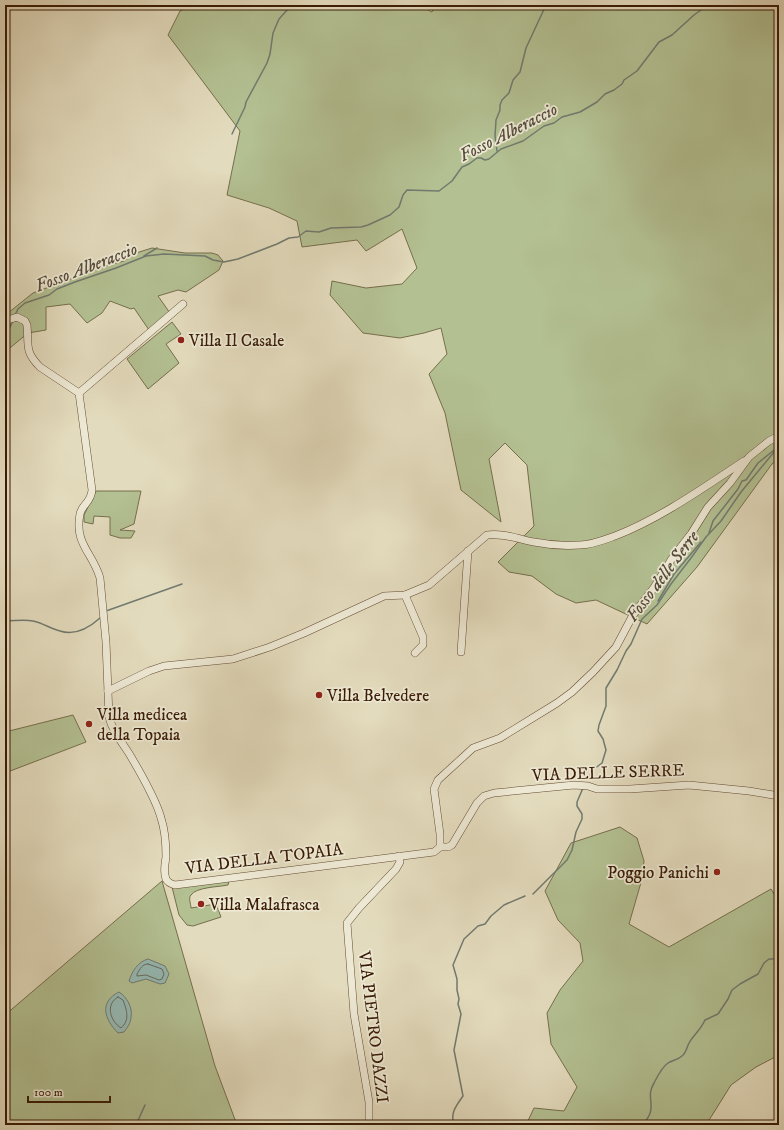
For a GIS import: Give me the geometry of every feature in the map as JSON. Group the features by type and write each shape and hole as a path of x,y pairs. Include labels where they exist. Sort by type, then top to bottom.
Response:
{"street":[{"path":"5,321 16,317 25,321 28,327 28,352 35,362 79,394 183,304"},
{"name":"VIA DELLA TOPAIA","path":"79,394 92,490 92,497 80,513 79,534 83,546 97,568 100,578 106,642 109,717 111,725 133,760 161,817 165,838 166,880 175,885 399,856"},
{"path":"108,691 148,670 164,666 233,659 270,647 384,596 405,595 430,585 486,535 494,534 562,545 582,545 601,541 640,525 706,486 749,457 769,441 779,438"},
{"path":"440,847 440,834 434,789 438,780 473,748 500,738 572,692 603,662 616,647 633,615 653,589 671,560 691,534 708,507 730,483 749,457"},
{"path":"460,652 468,552"},
{"path":"405,595 423,637 423,645 415,653"},
{"name":"VIA DELLE SERRE","path":"399,856 434,852 440,847 448,847 452,845 477,803 484,796 494,793 574,785 588,786 597,789 689,785 749,791 779,796"},
{"name":"VIA PIETRO DAZZI","path":"369,1125 369,1102 354,1014 347,923 396,869 400,862 399,856"}],"green space":[{"path":"192,5 423,5 431,12 433,11 432,7 428,5 779,5 779,458 772,464 697,567 647,624 596,600 576,603 556,594 532,576 509,572 498,562 534,526 527,465 505,443 489,459 501,522 461,490 445,413 429,374 447,354 441,328 400,338 363,333 330,295 332,281 366,288 402,284 417,268 402,229 366,251 357,240 302,247 297,221 269,208 227,195 240,131 168,35 180,11"},
{"path":"152,248 185,253 212,253 218,255 223,261 219,270 186,292 178,290 158,296 170,313 149,330 134,308 131,309 110,301 102,313 87,323 70,304 46,307 46,330 28,333 5,352 5,322 8,313 33,293 108,265 124,261 136,253"},
{"path":"172,322 181,334 166,344 179,363 148,389 127,359"},
{"path":"96,491 141,491 134,524 120,530 135,531 131,538 120,538 110,535 110,517 94,516 93,524 84,522 84,515"},
{"path":"73,715 86,742 5,773 5,732"},
{"path":"620,827 637,838 644,861 642,879 629,924 669,947 771,889 779,902 779,1055 756,1067 731,1085 706,1125 526,1125 534,1108 564,1111 577,1087 551,1044 547,1013 560,990 583,961 580,943 558,920 545,891 571,843"},
{"path":"162,881 215,1066 237,1125 5,1125 5,1015"},
{"path":"229,881 228,885 198,890 191,895 190,898 191,908 216,904 221,917 193,926 187,925 179,915 172,887"}],"water":[{"path":"148,959 165,966 169,974 165,983 160,984 146,979 132,983 129,981 136,967 144,960"},
{"path":"119,992 129,1003 131,1014 129,1025 124,1032 118,1033 109,1022 106,1006 108,1001"}],"waterway":[{"path":"232,134 246,102 267,63 273,33 279,19 290,5"},
{"path":"497,151 495,136 496,120 500,110 500,105 502,100 509,93 513,80 520,72 526,48 546,5"},
{"name":"Fosso Alberaccio","path":"15,315 18,309 25,303 49,295 57,289 75,282 146,256 164,254 205,256 213,260 224,262 238,259 289,238 298,237 306,231 319,232 331,228 361,227 368,225 390,215 399,207 403,195 407,190 439,191 452,181 462,167 477,158 485,160 489,159 501,149 523,141 544,126 554,123 562,117 580,112 597,102 605,94 614,90 622,84 624,80 637,71 659,42 672,35 694,15 708,5"},
{"name":"Fosso Alberaccio","path":"144,256 157,248"},
{"name":"Fosso Alberaccio","path":"5,337 13,321"},
{"name":"Fosso delle Serre","path":"588,778 594,769 602,763 606,750 603,739 598,731 606,706 606,688 631,644 642,619 657,605 706,537 721,521 741,492 779,446"},
{"path":"709,533 713,521 738,489 742,481 746,480 758,463 778,447"},
{"name":"Fosso delle Serre","path":"658,601 674,574 701,542"},
{"path":"106,611 182,584"},
{"path":"5,621 33,621 57,630 71,632 82,630 92,625 100,618"},
{"name":"Fosso delle Serre","path":"533,894 567,860 572,850 576,832 582,819 582,814 577,806 577,802 583,788"},
{"name":"Fosso delle Serre","path":"454,1125 453,1113 463,1096 454,1050 461,1014 458,1004 457,979 453,965 464,939 478,926 485,924 491,916 504,905 525,896"},
{"path":"642,1125 650,1113 651,1089 664,1067 683,1055 689,1043 705,1020 718,1014 732,990 758,974 764,963 769,959 779,961"},
{"path":"136,1125 145,1105"}],"place":[{"name":"Villa Il Casale","path":"181,340"},
{"name":"Villa Belvedere","path":"319,695"},
{"name":"Villa medicea della Topaia","path":"89,724"},
{"name":"Poggio Panichi","path":"717,872"},
{"name":"Villa Malafrasca","path":"201,904"}]}
